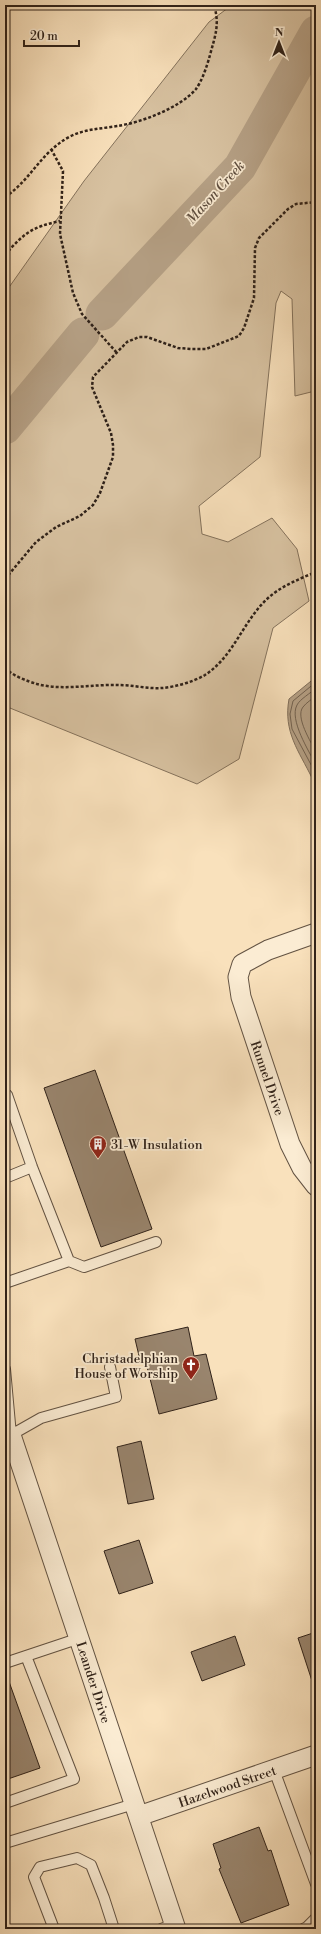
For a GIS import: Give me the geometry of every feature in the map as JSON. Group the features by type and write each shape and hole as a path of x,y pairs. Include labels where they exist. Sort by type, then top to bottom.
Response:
{"street":[{"name":"Runnel Drive","path":"316,933 268,950 242,964 238,977 243,1004 290,1144 302,1168 316,1186"},
{"name":"Leander Drive","path":"10,1443 80,1638 136,1810 171,1928"},
{"name":"Hazelwood Street","path":"136,1810 274,1770 316,1755"}],"lane":[{"path":"5,1096 7,1095 32,1167 69,1260 84,1267 156,1242"},
{"path":"5,1178 32,1167"},
{"path":"5,1283 69,1260"},
{"path":"10,1443 41,1418 116,1397 110,1367"},
{"path":"5,1369 10,1443"},
{"path":"5,1663 80,1638"},
{"path":"5,1803 74,1779 26,1656"},
{"path":"274,1770 316,1884"},
{"path":"5,1843 136,1810"},
{"path":"54,1929 34,1877 40,1867 77,1858 91,1865 114,1929"},
{"path":"303,1929 316,1918"}],"path":[{"path":"5,197 24,182 38,162 51,149 70,137 84,131 118,126 146,119 171,108 196,89 208,64 218,23 214,5"},
{"path":"51,149 63,171 64,189 60,221 65,260 73,293 82,314 117,353"},
{"path":"5,579 36,542 56,527 80,516 93,505 100,493 113,457 113,445 111,433 92,387 93,377 128,342 139,337 147,337 178,348 206,349 238,336 244,328 254,298 255,248 259,238 288,209 296,204 316,202"},
{"path":"5,255 20,237 33,229 60,221"},
{"path":"5,668 32,682 51,686 120,685 162,688 189,682 204,676 214,669 237,641 257,609 266,599 316,572"}],"shaded area":[{"path":"232,5 316,5 316,386 311,392 295,396 292,299 281,291 276,303 260,457 199,506 202,534 228,542 272,518 297,549 309,601 273,628 239,759 197,784 5,706 5,293 84,181 209,22"}],"water":[{"path":"316,677 316,777 312,778 293,741 288,721 288,711 289,699"}],"building":[{"name":"31-W Insulation","path":"95,1070 152,1229 101,1247 44,1088"},
{"path":"188,1327 194,1356 206,1354 217,1399 159,1414 145,1359 140,1360 135,1339"},
{"path":"141,1441 154,1499 128,1504 117,1447"},
{"path":"139,1540 153,1583 119,1594 104,1551"},
{"path":"316,1632 316,1684 313,1684 298,1638"},
{"path":"235,1636 245,1665 202,1681 191,1652"},
{"path":"5,1676 7,1676 40,1768 5,1780"},
{"path":"259,1827 268,1851 271,1850 289,1905 241,1923 219,1869 221,1868 213,1844"}],"waterway":[{"name":"Mason Creek","path":"102,314 240,167 316,32"},
{"name":"Mason Creek","path":"5,428 83,334"}],"place":[{"name":"31-W Insulation","path":"98,1159"},
{"name":"Christadelphian House of Worship","path":"191,1380"}]}
